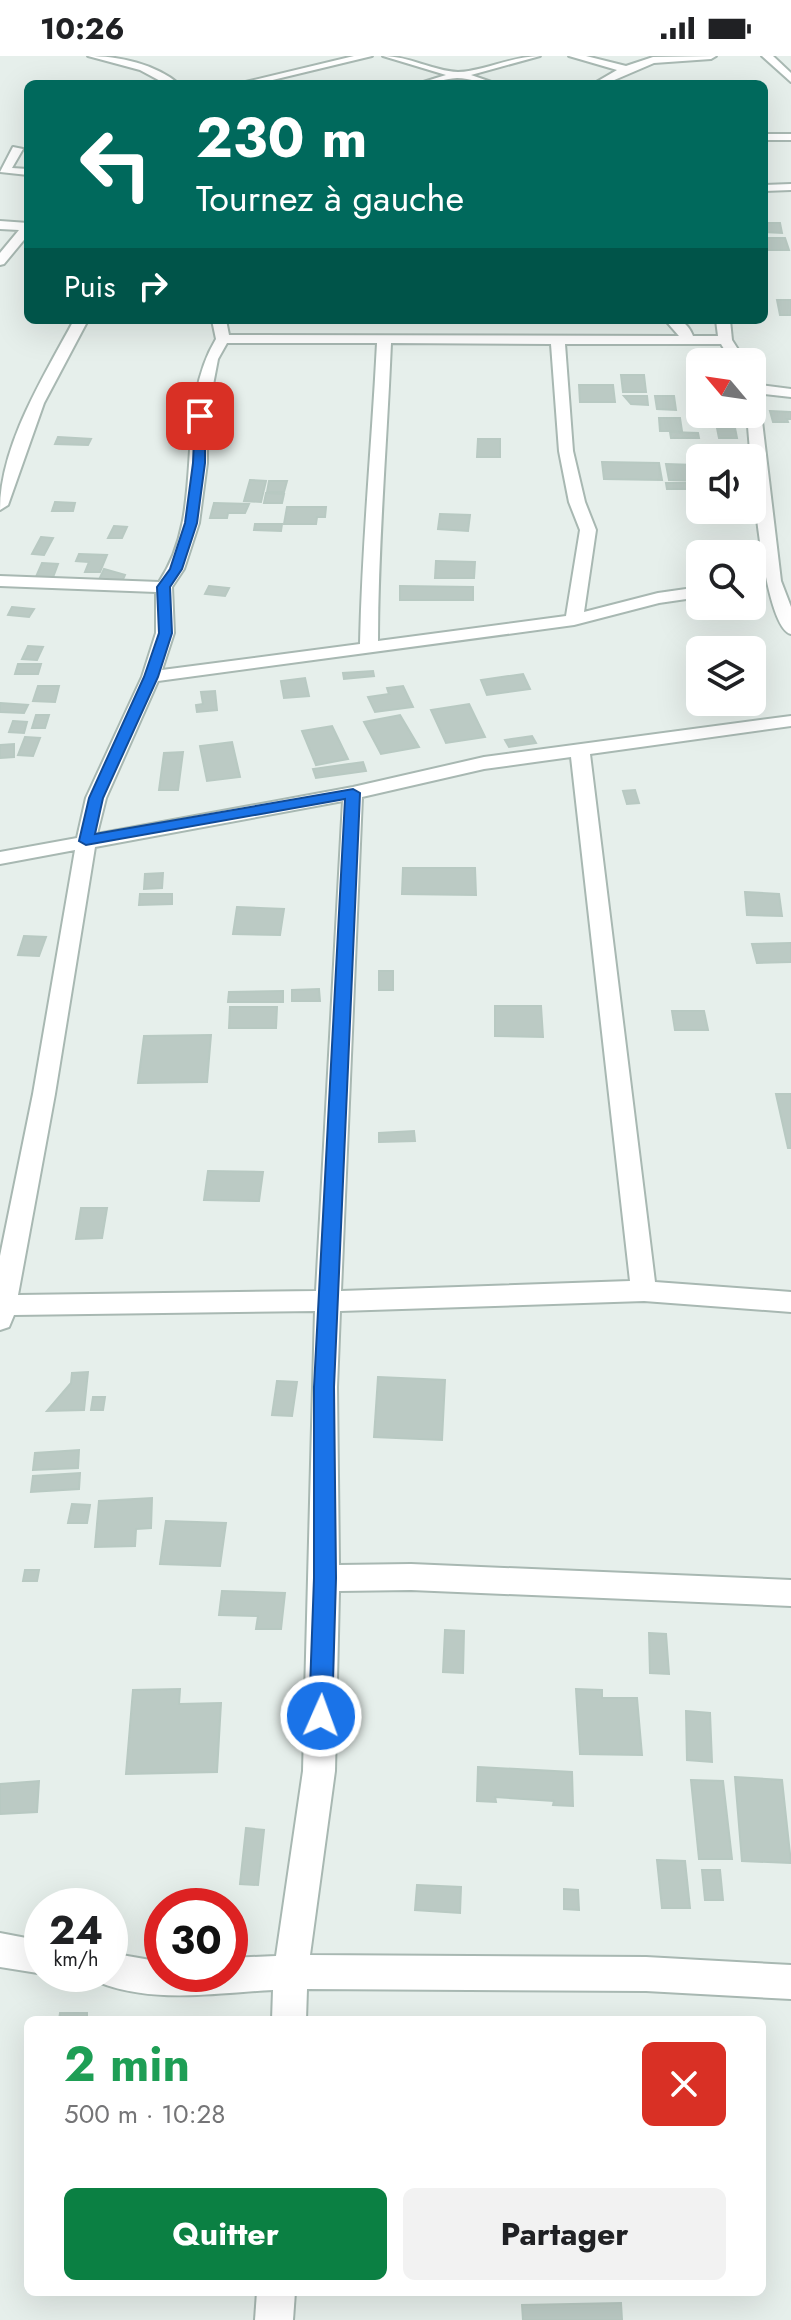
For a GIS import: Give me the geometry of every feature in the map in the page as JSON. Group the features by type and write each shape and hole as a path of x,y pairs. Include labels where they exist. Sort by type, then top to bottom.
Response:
{"street":[{"path":"93,56 143,68 166,80"},
{"path":"260,80 367,56"},
{"path":"388,56 472,80"},
{"path":"437,80 535,56"},
{"path":"574,56 625,69"},
{"path":"605,80 625,69 653,60 711,56"},
{"path":"767,56 791,79"},
{"path":"768,137 791,137"},
{"path":"0,150 23,149"},
{"path":"23,149 5,171 24,172"},
{"path":"768,188 791,187"},
{"path":"0,225 24,227"},
{"path":"0,261 24,232"},
{"path":"0,505 37,403 79,324"},
{"path":"220,324 223,339 211,359 200,416 199,463 191,523 176,569 164,587 165,633 151,677 96,798 86,841 44,1094 1,1312 644,1291 791,1302"},
{"path":"479,340 481,324"},
{"path":"678,324 683,328 688,342"},
{"path":"723,324 725,340 730,348"},
{"path":"223,339 725,340"},
{"path":"369,649 369,586 375,535 384,340"},
{"path":"558,340 566,451 577,502 588,530 574,620"},
{"path":"766,390 791,393"},
{"path":"756,428 773,581 791,629"},
{"path":"0,581 164,587"},
{"path":"766,582 773,581"},
{"path":"151,677 574,620 658,598 686,594"},
{"path":"0,858 353,793 484,763 791,721"},
{"path":"580,752 644,1291"},
{"path":"289,2016 291,1972 319,1771 325,1578 324,1387 353,793"},
{"path":"325,1578 411,1577 791,1593"},
{"path":"0,1950 24,1955"},
{"path":"128,1973 162,1979 291,1972 646,1974 791,1982"},
{"path":"274,2320 276,2296"}],"building":[{"path":"768,223 780,223 782,233 768,232"},
{"path":"768,238 785,238 789,250 768,250"},
{"path":"777,300 791,300 791,315 780,315"},
{"path":"621,375 644,375 646,392 623,392"},
{"path":"579,385 613,385 615,402 580,402"},
{"path":"624,396 647,396 648,405 631,404"},
{"path":"655,396 674,396 676,410 657,409"},
{"path":"770,411 791,412 791,419 787,419 788,422 773,422"},
{"path":"659,418 680,418 682,431 660,431"},
{"path":"717,428 735,428 737,438 719,438"},
{"path":"670,432 698,433 699,438 671,438"},
{"path":"58,437 91,439 88,445 55,444"},
{"path":"478,439 500,439 500,457 477,457"},
{"path":"602,462 659,463 662,480 604,479"},
{"path":"666,464 686,465 686,481 669,480"},
{"path":"250,480 266,481 261,502 244,501"},
{"path":"269,481 287,481 284,492 267,492"},
{"path":"666,483 686,483 686,489 667,489"},
{"path":"266,493 284,494 282,503 264,503"},
{"path":"55,502 75,503 73,511 52,511"},
{"path":"214,503 249,504 245,513 228,513 227,518 210,518"},
{"path":"287,507 326,507 325,517 317,517 316,524 284,524"},
{"path":"440,514 470,515 468,531 438,529"},
{"path":"255,524 282,524 281,531 254,530"},
{"path":"114,526 127,527 122,538 108,538"},
{"path":"41,537 53,538 44,555 32,554"},
{"path":"79,554 107,555 100,572 85,572 89,562 76,561"},
{"path":"436,561 475,562 474,578 435,578"},
{"path":"42,563 58,564 52,580 35,579"},
{"path":"104,569 125,575 121,584 98,582"},
{"path":"209,586 229,588 225,596 205,594"},
{"path":"400,586 473,587 473,600 400,600"},
{"path":"12,607 34,609 29,617 8,615"},
{"path":"28,646 43,647 37,660 22,659"},
{"path":"18,664 41,664 38,674 15,674"},
{"path":"373,671 374,676 344,679 343,673"},
{"path":"523,674 530,689 487,695 481,680"},
{"path":"305,678 309,696 284,698 281,681"},
{"path":"38,686 59,686 55,702 33,701"},
{"path":"403,686 413,707 375,712 368,697 389,694 387,688"},
{"path":"215,691 217,710 197,712 196,705 203,704 201,692"},
{"path":"0,703 28,705 24,713 0,712"},
{"path":"469,704 485,737 446,743 431,710"},
{"path":"36,715 49,715 45,728 32,728"},
{"path":"400,715 419,747 381,754 364,722"},
{"path":"13,721 27,722 24,733 9,732"},
{"path":"332,726 348,759 316,765 302,731"},
{"path":"532,736 536,743 509,747 505,740"},
{"path":"25,737 40,738 33,756 18,755"},
{"path":"232,742 240,777 207,781 200,746"},
{"path":"14,744 14,757 0,758 0,745"},
{"path":"183,752 178,790 159,790 164,753"},
{"path":"363,762 366,771 316,778 313,769"},
{"path":"635,790 639,803 627,804 623,791"},
{"path":"403,868 475,868 476,895 402,894"},
{"path":"163,873 162,888 144,889 145,874"},
{"path":"745,892 779,894 782,916 747,915"},
{"path":"140,894 172,894 172,904 139,905"},
{"path":"237,907 284,909 280,935 233,934"},
{"path":"24,936 46,937 39,956 18,955"},
{"path":"791,943 791,962 757,963 752,944"},
{"path":"379,971 393,971 393,990 379,990"},
{"path":"319,989 320,1001 292,1001 292,990"},
{"path":"283,991 283,1002 228,1002 229,992"},
{"path":"495,1006 541,1006 543,1037 495,1036"},
{"path":"230,1007 277,1007 276,1028 229,1028"},
{"path":"672,1011 704,1011 708,1030 675,1030"},
{"path":"211,1035 207,1082 138,1083 144,1036"},
{"path":"776,1094 791,1094 791,1148 788,1148"},
{"path":"414,1131 415,1141 379,1142 379,1133"},
{"path":"208,1171 263,1172 259,1201 204,1200"},
{"path":"81,1208 107,1208 102,1238 76,1239"},
{"path":"88,1372 84,1410 47,1411 71,1383 72,1373"},
{"path":"378,1377 445,1380 442,1440 374,1437"},
{"path":"277,1381 297,1382 292,1416 272,1415"},
{"path":"93,1397 105,1397 103,1410 91,1410"},
{"path":"79,1450 78,1468 33,1470 35,1453"},
{"path":"80,1473 79,1489 31,1492 33,1476"},
{"path":"152,1498 151,1528 136,1529 135,1546 95,1547 99,1501"},
{"path":"72,1504 90,1505 87,1523 68,1523"},
{"path":"166,1521 226,1523 220,1566 160,1564"},
{"path":"25,1570 39,1570 37,1581 23,1581"},
{"path":"222,1591 285,1593 281,1629 256,1629 258,1616 219,1615"},
{"path":"445,1630 464,1631 463,1673 443,1672"},
{"path":"649,1633 666,1634 669,1674 650,1673"},
{"path":"180,1689 179,1704 221,1703 217,1772 126,1774 133,1690"},
{"path":"576,1689 602,1690 602,1698 637,1698 642,1755 580,1754"},
{"path":"686,1711 710,1713 712,1762 687,1760"},
{"path":"478,1767 572,1772 573,1806 553,1805 554,1801 495,1797 496,1802 477,1801"},
{"path":"735,1777 782,1780 791,1863 742,1861"},
{"path":"691,1780 723,1781 732,1859 699,1859"},
{"path":"39,1781 37,1812 0,1814 0,1784"},
{"path":"246,1828 264,1830 258,1885 240,1884"},
{"path":"657,1860 685,1861 690,1908 662,1908"},
{"path":"702,1870 720,1870 723,1900 705,1900"},
{"path":"417,1885 461,1887 460,1913 415,1910"},
{"path":"564,1889 578,1890 579,1910 564,1909"},
{"path":"60,2013 87,2013 87,2016 60,2016"},
{"path":"621,2303 622,2320 523,2320 522,2305"}],"route":[{"path":"200,416 199,463 191,523 176,569 164,587 165,633 151,677 96,798 86,841 353,793 324,1387 325,1578 321,1716"}]}
